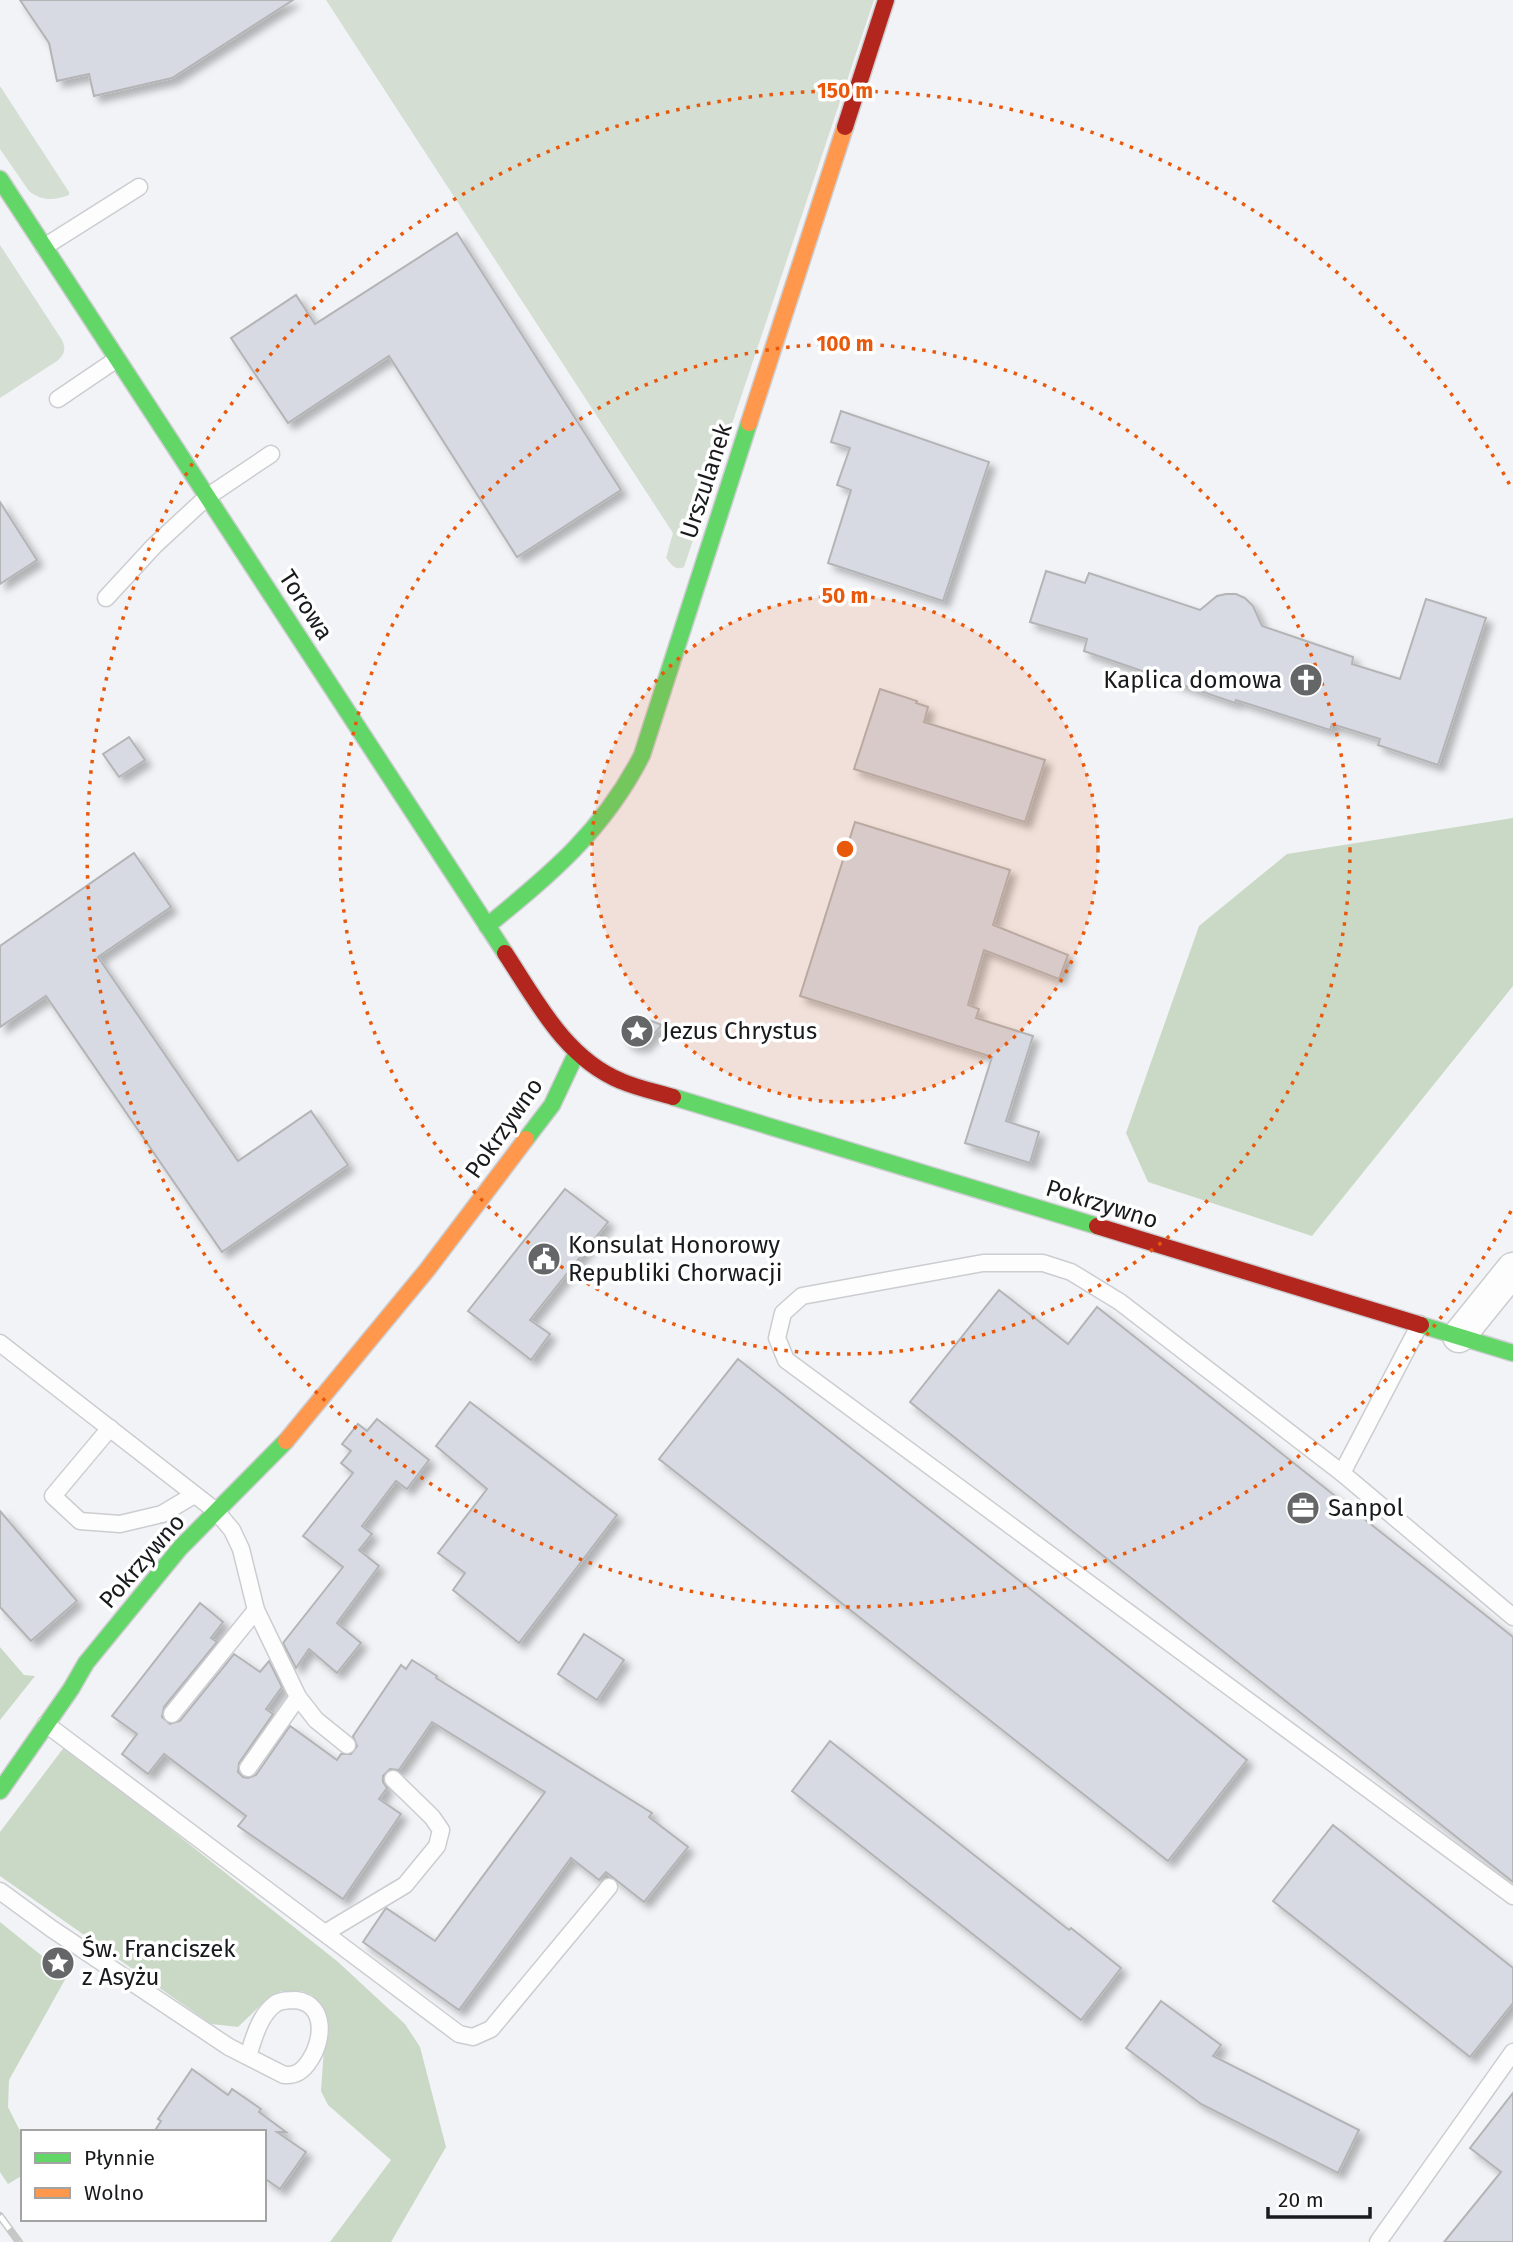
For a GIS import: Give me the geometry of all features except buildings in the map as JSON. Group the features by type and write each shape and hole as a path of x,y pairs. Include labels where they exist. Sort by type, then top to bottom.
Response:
{"street":[{"name":"Urszulanek","path":"487,926 588,837 624,791 642,755 886,0"},
{"name":"Torowa","path":"0,179 487,926 558,1032 576,1054"},
{"name":"Pokrzywno","path":"0,1791 86,1663 180,1548 289,1438 427,1270 552,1105 576,1054 603,1073 621,1081 1513,1353"},
{"path":"1459,1336 1513,1269"}],"lane":[{"path":"44,247 139,187"},
{"path":"58,399 117,359"},
{"path":"106,598 154,546 207,497 271,454"},
{"path":"1513,1617 1342,1472 1119,1303 1071,1272 1043,1263 984,1263 802,1296 783,1313 777,1338 786,1360 1513,1896"},
{"path":"1342,1472 1420,1325"},
{"path":"0,1343 216,1511 232,1530 241,1549 256,1610 298,1697 316,1720 347,1745"},
{"path":"110,1429 53,1496 80,1521 120,1524 162,1514 194,1494"},
{"path":"172,1714 256,1610"},
{"path":"248,1768 298,1697"},
{"path":"46,1724 459,2034 473,2037 491,2029 609,1887"},
{"path":"325,1933 405,1885 437,1846 441,1830 432,1817 393,1779"},
{"path":"0,1891 52,1929 229,2047 284,2075 300,2073 317,2049 320,2035 317,2013 312,2006 304,2002 282,2001 274,2005 261,2021 248,2056"},
{"path":"1378,2242 1513,2052"}],"shaded area":[{"path":"326,0 874,0 684,567 672,565 666,558 673,533"},
{"path":"0,86 69,195 48,199 29,191 0,149"},
{"path":"0,245 62,340 64,349 57,361 0,398"}],"green space":[{"path":"1513,818 1513,986 1312,1236 1148,1182 1126,1133 1199,926 1287,854"},
{"path":"0,1647 24,1675 35,1676 0,1720"},
{"path":"65,1746 337,1961 405,2024 420,2047 446,2147 391,2242 330,2242 391,2160 328,2105 321,2091 325,2033 320,2006 312,1995 301,1991 281,1991 265,2001 238,2027 211,2024 0,1876 0,1832"},
{"path":"0,1922 67,1976 9,2080 8,2107 21,2133 21,2176 8,2184 0,2172"}],"railway":[{"path":"0,2216 19,2242"}],"traffic: fast":[{"path":"0,179 505,953"},
{"path":"487,926 574,849 611,806 642,755 749,423"},
{"path":"526,1139 552,1105 576,1054"},
{"path":"673,1097 1097,1226"},
{"path":"1421,1325 1513,1353"},
{"path":"0,1791 86,1663 180,1548 286,1441"}],"traffic: slow":[{"path":"749,423 845,127"},
{"path":"286,1441 427,1270 526,1139"}],"traffic: jam":[{"path":"845,127 886,0"},
{"path":"505,953 554,1026 584,1058 621,1081 673,1097"},
{"path":"1097,1226 1421,1325"}],"place":[{"name":"Kaplica domowa","path":"1306,680"},
{"name":"Jezus Chrystus","path":"637,1031"},
{"name":"Konsulat Honorowy Republiki Chorwacji","path":"544,1259"},
{"name":"Sanpol","path":"1303,1508"},
{"name":"Św. Franciszek z Asyżu","path":"58,1963"}]}
